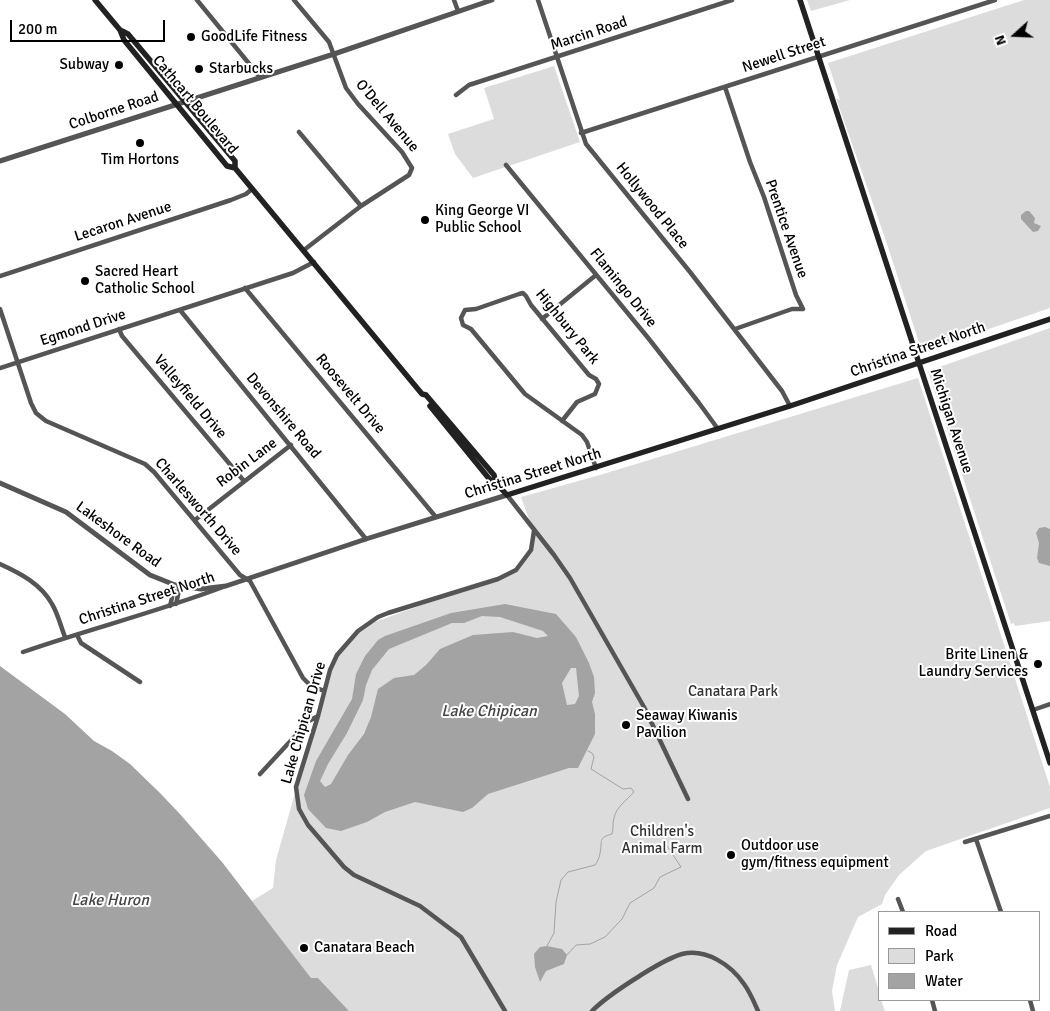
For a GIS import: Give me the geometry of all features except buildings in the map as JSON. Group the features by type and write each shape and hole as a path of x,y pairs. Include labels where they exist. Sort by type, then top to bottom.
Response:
{"main road":[{"path":"95,0 120,30"},
{"name":"Michigan Avenue","path":"800,0 1050,763"},
{"name":"Cathcart Boulevard","path":"120,30 128,34 235,161 235,168 227,166 124,40 120,30"},
{"path":"235,168 422,394 426,395 494,475 496,482 507,496"},
{"name":"Christina Street North","path":"507,496 790,406 1050,319"}],"street":[{"path":"196,0 260,77"},
{"name":"O'Dell Avenue","path":"294,0 329,42 346,88 358,104 402,152 412,168 409,175 360,206"},
{"path":"454,0 458,11"},
{"name":"Colborne Road","path":"0,161 334,54 492,0"},
{"name":"Hollywood Place","path":"538,0 581,133 588,147 735,329 782,391 790,406"},
{"name":"Marcin Road","path":"456,95 469,85 732,0"},
{"name":"Newell Street","path":"581,133 995,0"},
{"name":"Prentice Avenue","path":"725,87 764,197 796,296 803,309 792,309 735,329"},
{"path":"299,132 360,206 304,250"},
{"name":"Flamingo Drive","path":"506,164 688,388 718,429"},
{"name":"Lecaron Avenue","path":"0,276 231,200 246,194 252,189"},
{"name":"Egmond Drive","path":"0,368 293,272 314,262"},
{"path":"542,319 596,275"},
{"name":"Roosevelt Drive","path":"245,288 435,516"},
{"name":"Highbury Park","path":"562,420 576,402 595,394 599,384 596,379 589,375 542,319 526,296 521,293 476,309 467,309 463,312 461,318 464,326 471,329 525,394 582,436 587,442 596,468"},
{"name":"Charlesworth Drive","path":"0,309 36,413 46,422 145,464 154,472 240,574 252,584 303,678 314,687 324,691"},
{"name":"Devonshire Road","path":"180,310 366,539"},
{"name":"Valleyfield Drive","path":"119,329 122,336 244,481"},
{"name":"Robin Lane","path":"195,520 291,445"},
{"name":"Lakeshore Road","path":"0,483 66,512 146,572 177,586 201,589 226,586"},
{"path":"507,496 570,578 637,694 688,799"},
{"name":"Christina Street North","path":"23,652 170,606 435,516 507,496"},
{"name":"Lake Chipican Drive","path":"505,1011 461,936 420,906 354,875 344,867 308,825 299,809 296,787 330,670 337,655 358,631 378,617 388,613 498,579 516,570 531,550 534,531"},
{"path":"0,564 27,577 50,600 65,638"},
{"path":"176,604 177,586"},
{"path":"170,606 177,586"},
{"path":"77,635 81,643 140,682"},
{"path":"1032,710 1050,704"},
{"path":"260,774 305,725 318,716"},
{"path":"965,842 1050,816"},
{"path":"976,839 1001,911"},
{"path":"898,899 903,911"},
{"path":"592,1011 612,993 655,966 680,954 695,952 714,958 739,977 751,994 758,1011"}],"green space":[{"path":"807,0 850,0 811,11"},
{"path":"1024,0 1050,0 1050,308 922,352 836,98 840,100 828,63"},
{"path":"554,66 580,142 473,178 455,154 448,134 494,119 484,88"},
{"path":"1050,328 1050,621 1015,626 1014,623 1011,624 928,371"},
{"name":"Canatara Park","path":"918,378 1050,787 1050,808 926,851 899,875 885,895 882,904 858,917 837,965 832,991 835,1011 349,1011 318,978 311,978 252,901 273,888 276,860 330,670 345,645 369,624 497,578 515,569 530,549 532,528 521,497 600,475"},
{"path":"871,965 878,988 878,1001 881,1001 885,1011 840,1011 849,970"}],"water":[{"path":"1029,211 1035,218 1034,223 1041,226 1038,231 1033,232 1021,219 1021,215"},
{"path":"1045,527 1050,529 1050,566 1039,563 1037,558 1039,543 1036,533 1039,528"},
{"name":"Lake Chipican","path":"505,604 556,614 576,637 594,677 595,693 592,702 595,714 595,734 578,768 569,768 488,794 472,808 463,812 415,802 385,812 367,822 341,831 326,828 308,809 304,795 316,761 352,699 356,674 365,656 378,640 385,636 451,613","holes":["482,616 500,617 543,631 548,636 537,638 513,632 473,635 440,649 414,675 394,678 378,689 371,717 364,734 348,755 331,784 325,787 320,781 363,700 372,670 389,649 452,623 464,623","571,668 576,668 579,696 575,704 567,705 562,683"]},
{"name":"Lake Huron","path":"0,666 65,714 94,741 130,764 159,792 222,862 311,978 318,978 349,1011 0,1011"},
{"path":"547,946 562,949 567,955 564,964 546,971 540,982 535,967 534,954 540,947"}],"waterway":[{"path":"547,946 554,933 556,902 561,880 568,872 595,865 600,856 602,839 612,834 613,820 617,810 634,792 631,788 623,789 591,769 594,757 588,751"},
{"path":"567,955 576,945 590,944 605,937 622,919 630,903 654,888 660,877 681,867 665,843"}],"place":[{"name":"GoodLife Fitness","path":"191,37"},
{"name":"Subway","path":"119,65"},
{"name":"Starbucks","path":"199,69"},
{"name":"Tim Hortons","path":"140,143"},
{"name":"King George VI Public School","path":"425,220"},
{"name":"Sacred Heart Catholic School","path":"85,281"},
{"name":"Brite Linen & Laundry Services","path":"1038,664"},
{"name":"Seaway Kiwanis Pavilion","path":"626,725"},
{"name":"Outdoor use gym/fitness equipment","path":"731,855"},
{"name":"Canatara Beach","path":"304,948"}],"park label":[{"name":"Children's Animal Farm","path":"662,840"}]}
